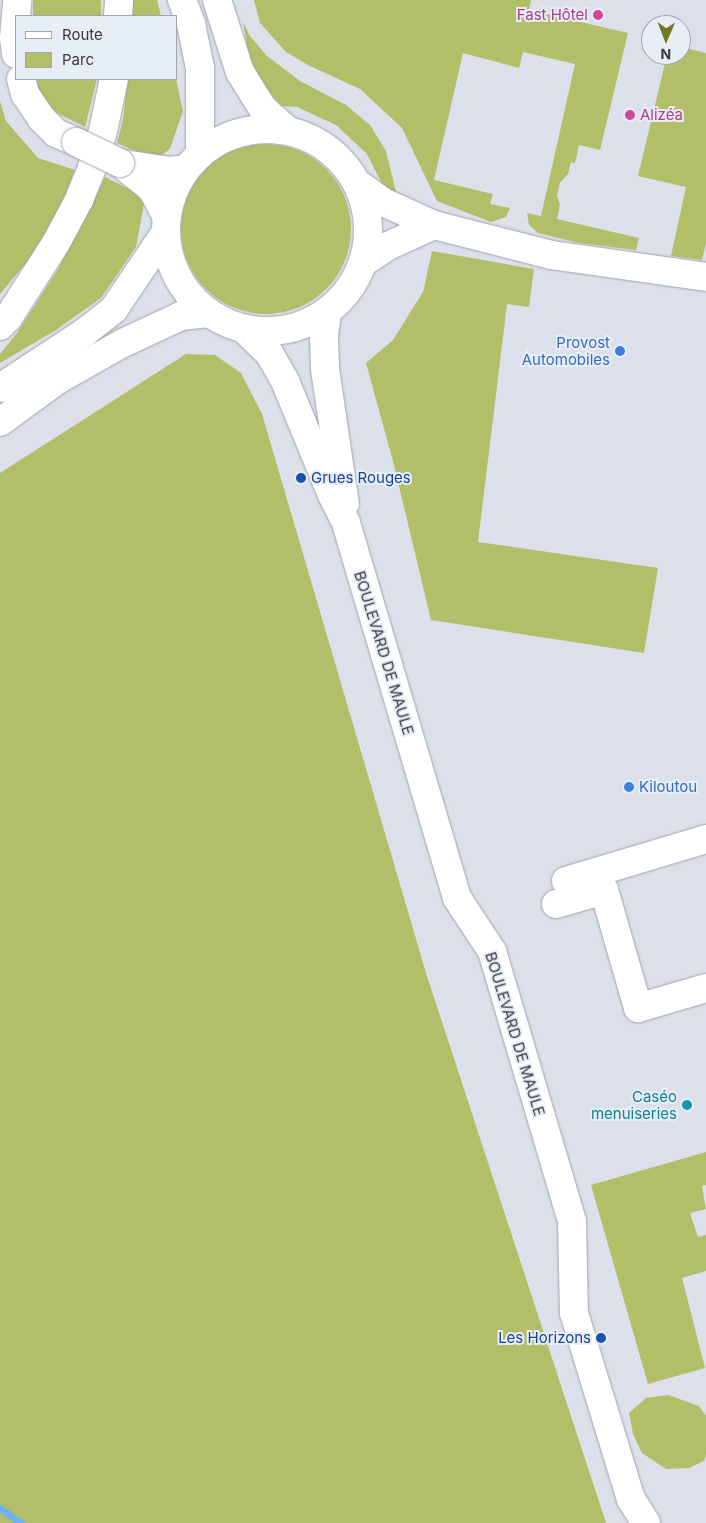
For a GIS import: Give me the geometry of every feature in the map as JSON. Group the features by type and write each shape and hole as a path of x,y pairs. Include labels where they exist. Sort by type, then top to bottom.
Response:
{"main road":[{"path":"16,15 17,0"},
{"path":"118,15 119,0"},
{"path":"182,0 191,24 200,68 193,162"},
{"path":"217,0 240,72 263,109 288,131"},
{"path":"15,25 15,46"},
{"path":"0,388 85,332 114,309 166,224 176,186 193,162 215,143 241,132 269,129 288,131 307,137 332,152 346,166 357,183 365,202 368,242 364,262 350,290 327,312 294,328 269,331 244,329 209,313 191,297 178,278 169,256 166,224 152,189 120,163 56,133 41,118 25,94 21,80"},
{"path":"0,326 8,318 56,243 79,200 103,131 114,80"},
{"path":"120,163 170,171 193,162"},
{"path":"357,183 383,202 434,225 552,255 706,276"},
{"path":"364,262 388,246 434,225"},
{"name":"BOULEVARD DE MAULE","path":"327,312 324,338 325,369 344,486 346,523"},
{"path":"0,422 59,379 123,343 181,316 209,313"},
{"name":"BOULEVARD DE MAULE","path":"244,329 269,352 285,381 332,495 346,523 457,898 492,951 572,1221 574,1313 630,1498 646,1523"},
{"path":"706,839 554,895 604,890 638,1008 706,988"}],"green space":[{"path":"33,0 101,0 101,15 33,15"},
{"path":"131,0 157,0 161,15 132,15"},
{"path":"254,0 531,0 529,10 628,33 600,150 579,145 575,163 571,162 568,174 560,183 557,195 560,205 557,219 639,238 636,250 579,243 538,233 529,225 527,213 541,216 575,64 523,52 519,68 463,53 434,180 493,194 490,204 510,208 506,217 491,222 437,201 402,128 360,89 308,65 286,52 260,23"},
{"path":"243,22 250,36 267,56 300,81 346,105 370,125 386,151 397,196 386,192 367,154 336,125 297,107 282,106 264,86 249,57"},
{"path":"691,49 706,53 706,243 702,260 671,256 686,187 638,176 665,65 691,65"},
{"path":"36,80 97,80 85,127 57,113 40,96"},
{"path":"128,80 176,80 183,111 170,149 159,157 140,153 117,143 123,120"},
{"path":"0,101 6,121 38,158 75,170 48,237 0,294"},
{"path":"258,144 274,144 306,154 320,163 332,175 341,189 347,204 351,229 347,254 341,269 332,283 320,295 306,304 291,310 274,314 258,314 226,304 212,295 200,283 191,269 185,254 181,237 181,221 191,189 200,175 212,163 226,154 241,148"},
{"path":"105,177 135,192 144,204 136,247 101,298 56,330 0,363 0,354 17,333 57,271"},
{"path":"432,251 534,269 529,307 507,304 478,542 658,568 644,653 431,620 394,465 366,363 393,340 423,292"},
{"path":"186,354 215,355 241,373 262,414 426,973 606,1523 0,1523 0,473"},
{"path":"706,1152 706,1185 702,1186 706,1209 690,1213 698,1237 706,1235 706,1271 682,1278 705,1368 648,1384 591,1185"},
{"path":"668,1395 699,1406 706,1416 706,1455 704,1461 689,1468 666,1469 642,1453 633,1434 629,1413 646,1398"}],"waterway":[{"path":"0,1508 21,1523"}],"place":[{"name":"Fast Hôtel","path":"598,15"},
{"name":"Alizéa","path":"630,115"},
{"name":"Provost Automobiles","path":"620,351"},
{"name":"Grues Rouges","path":"301,478"},
{"name":"Kiloutou","path":"629,787"},
{"name":"Caséo menuiseries","path":"687,1105"},
{"name":"Les Horizons","path":"601,1338"}]}
